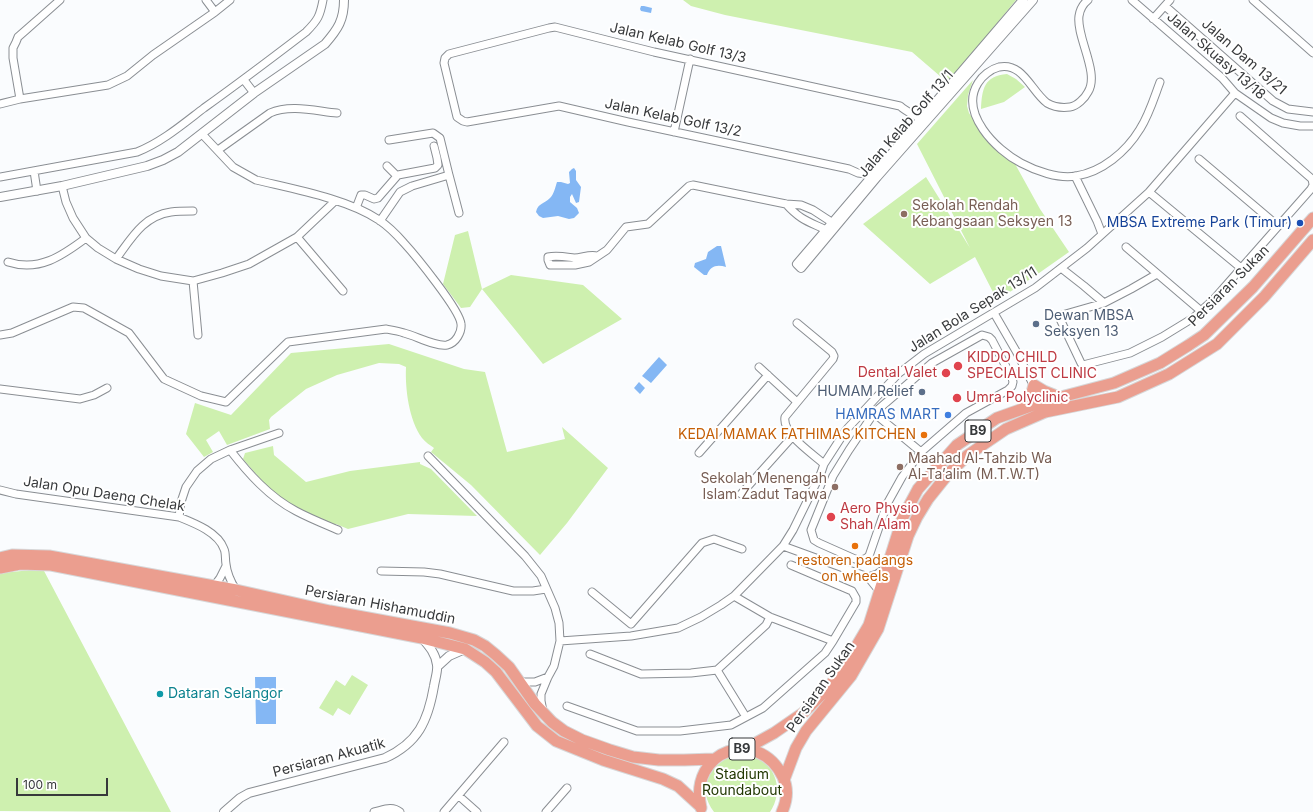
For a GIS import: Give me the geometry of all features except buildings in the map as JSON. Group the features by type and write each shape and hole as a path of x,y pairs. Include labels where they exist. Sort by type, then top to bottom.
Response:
{"main road":[{"name":"Persiaran Sukan","path":"745,749 774,733 803,713 827,689 843,669 869,625 903,518 918,489 957,445 997,418 1042,402 1114,383 1160,363 1204,335 1253,287 1313,218"},
{"name":"Persiaran Sukan","path":"784,780 796,748 806,731 851,676 878,629 908,536 928,499 948,474 968,455 1006,429 1045,412 1118,397 1169,374 1217,344 1264,297 1313,240"},
{"path":"1024,408 1031,396 1034,385 1059,397"},
{"path":"1034,416 1042,402 1047,406 1058,409"},
{"name":"Persiaran Hishamuddin","path":"0,558 12,555 49,556 236,590 330,611 450,633 474,640 485,646 509,667 535,704 552,722 564,731 582,740 633,757 659,760 714,759"},
{"name":"Persiaran Hishamuddin","path":"0,568 20,564 51,565 422,638 465,649 474,653 496,672 526,714 537,726 556,741 603,760 663,779 678,786 702,809"},
{"name":"B9","path":"702,809 698,794 700,781 706,769 714,759 724,753 745,749 758,752 769,759 778,768 784,780 786,793 784,810"}],"street":[{"path":"20,99 12,58 13,48 18,37 60,0"},
{"path":"206,0 215,12"},
{"path":"0,104 20,99 108,85 127,76 153,55 230,0"},
{"path":"0,177 137,152 150,146 167,136 244,80 314,24 320,16 323,0"},
{"path":"0,197 62,186 147,166 164,160 178,152 254,93 325,44 340,24 344,11 344,0"},
{"path":"923,120 1023,0"},
{"name":"Jalan Kelab Golf 13/1","path":"801,268 828,231 923,120 1033,0"},
{"path":"1088,0 1082,6 1079,16 1082,38 1091,70 1091,86 1088,93 1073,107 1062,108 1048,103 1022,74 1013,67 1004,66 995,68 987,73 978,83 973,97 973,107 983,130 1007,153 1020,162 1036,169 1050,174 1064,176 1075,176 1089,173 1105,165 1118,155 1130,142 1140,129 1160,82"},
{"name":"Jalan Skuasy 13/18","path":"1132,0 1222,78 1235,93 1270,118 1283,123 1300,126 1313,126"},
{"path":"1154,19 1170,0"},
{"path":"1253,0 1313,53"},
{"name":"Jalan Dam 13/21","path":"1165,6 1273,101 1288,109 1311,110"},
{"name":"Jalan Kelab Golf 13/3","path":"463,121 457,117 444,58 449,54 549,28 555,28 654,52 900,106 906,112 923,120"},
{"path":"674,132 690,59"},
{"path":"244,80 254,93"},
{"name":"Jalan Bola Sepak 13/11","path":"560,641 631,636 678,628 701,617 734,596 783,546 793,530 824,464 846,430 898,374 924,354 1036,288 1102,234 1149,192 1235,93"},
{"name":"Jalan Kelab Golf 13/2","path":"463,121 467,122 559,106 875,176"},
{"path":"218,150 270,113 278,109 287,108 337,114"},
{"path":"1157,274 1104,303 1060,316 1060,319 1083,365 1130,353 1162,337 1193,318 1241,268 1311,189 1313,183 1240,116"},
{"path":"389,140 433,133 440,138 459,213"},
{"path":"0,335 12,332 73,307 84,308 129,333 164,379 200,396 226,402 288,342 386,329 402,332 442,346 450,345 456,340 460,332 461,324 459,316 452,304 403,242 380,221 356,208 335,201 256,180 233,167 202,134"},
{"path":"356,208 361,195 374,199 378,198 397,176 435,168 438,165 434,146"},
{"path":"1199,159 1278,226"},
{"path":"387,166 397,176"},
{"path":"34,171 38,190"},
{"path":"380,221 400,192 412,186 449,175"},
{"path":"1075,176 1102,234"},
{"path":"597,256 593,255 575,258 553,256 548,257 548,260 550,265 575,265 589,262 607,250 626,227 648,224 689,186 693,185 801,206 834,224"},
{"path":"62,186 65,199 73,218 86,238 98,248 116,259 139,269 161,276 193,281 222,274 249,264 297,237 335,201"},
{"path":"1149,192 1241,268"},
{"path":"786,204 794,213 804,220 828,231"},
{"path":"116,259 143,224 151,219 170,212 193,211"},
{"path":"297,237 343,291"},
{"path":"8,262 30,266 42,263 56,258 86,238"},
{"path":"1126,247 1201,311"},
{"path":"1061,268 1104,303"},
{"path":"193,281 198,335"},
{"path":"994,313 1042,402"},
{"path":"797,322 832,352 834,356 785,417 784,422 793,436 824,464"},
{"path":"982,335 989,337 1012,378 1012,386 1008,390 966,413 921,452 902,477 887,504 869,556 864,560 855,559 814,540 811,530 833,476 849,450 874,413 932,363 982,335"},
{"path":"924,354 932,363"},
{"path":"759,367 797,402"},
{"path":"1012,378 1025,369"},
{"path":"699,453 768,375"},
{"path":"0,389 80,399 94,395 107,388"},
{"path":"874,413 921,452"},
{"path":"179,517 181,502 186,487 197,471 211,459 230,450 279,433"},
{"path":"741,494 793,436"},
{"path":"230,450 243,467 272,495 295,510 338,530"},
{"path":"428,456 525,556 541,576 555,608 559,623 560,641 554,666 548,676 541,694 543,713"},
{"path":"821,473 833,476"},
{"name":"Jalan Opu Daeng Chelak","path":"0,490 16,494 179,517 197,524 210,532 224,548 226,566 236,590"},
{"path":"631,636 631,624 702,543 714,539 742,549"},
{"path":"783,546 868,577 880,592"},
{"path":"838,567 852,563 855,559"},
{"path":"567,706 637,732 680,731 731,725 763,708 825,653 856,602 855,594 852,591 791,565"},
{"path":"214,586 226,566"},
{"path":"868,577 877,574 887,567"},
{"path":"381,571 429,572 513,591 533,591 546,589"},
{"path":"592,592 631,624"},
{"path":"734,596 770,617 833,641"},
{"path":"590,654 641,674 690,673 717,670 766,626 770,617"},
{"path":"422,638 433,652 438,666 449,656 465,649"},
{"name":"Persiaran Akuatik","path":"224,812 240,798 249,793 385,758 401,750 412,741 421,728 427,714 438,666"},
{"path":"717,670 746,717"},
{"path":"520,682 535,682 548,676"},
{"path":"444,812 504,742"},
{"path":"546,812 567,788"},
{"path":"459,796 477,812"},
{"path":"374,812 392,808 400,812"}],"green space":[{"path":"683,0 1016,0 948,83 912,52 725,15 691,6"},
{"path":"1007,74 1016,79 1025,87 1004,102 981,109 982,95 986,85 993,78 999,75"},
{"path":"973,80 968,95 967,106 969,113 981,131 1014,162 1040,209 1069,252 997,300 975,257 930,284 863,224 926,177 970,248 917,144"},
{"path":"468,231 482,289 470,307 461,308 443,284 455,235"},
{"path":"511,275 583,285 622,319 543,364 482,289"},
{"path":"389,344 464,369 485,372 507,452 565,439 562,427 608,468 567,523 540,555 471,485 431,452 434,448 422,438 414,422 407,394 406,367 399,364 379,363 337,375 306,389 271,417 269,420 270,429 227,445 219,431 206,440 213,452 204,457 186,434 195,403 231,415 291,353"},
{"path":"273,446 274,455 306,482 350,471 420,462 420,464 431,469 477,516 408,514 348,529 336,524 334,526 289,505 269,489 243,459 245,453"},
{"path":"43,569 171,812 0,811 0,573"},
{"path":"352,675 368,685 350,715 338,708 333,716 319,708 336,680 345,686"},
{"name":"Stadium Roundabout","path":"734,755 752,756 761,760 772,772 776,780 777,796 770,812 714,812 706,794 708,778 718,765 725,759"}],"water":[{"path":"641,6 652,8 651,13 641,11"},
{"path":"574,168 576,171 576,180 581,187 579,202 576,203 572,194 570,197 570,202 577,208 579,213 574,218 569,219 558,216 543,218 539,216 536,212 538,207 548,200 554,191 557,182 570,183 569,172"},
{"path":"717,246 721,246 726,267 714,266 707,275 704,275 694,267 695,263 706,259 708,252"},
{"path":"659,357 667,365 651,383 642,376"},
{"path":"639,382 645,388 640,394 634,388"},
{"path":"255,677 276,677 276,724 256,724"}],"place":[{"name":"Sekolah Rendah Kebangsaan Seksyen 13","path":"904,214"},
{"name":"MBSA Extreme Park (Timur)","path":"1300,223"},
{"name":"Dewan MBSA Seksyen 13","path":"1036,324"},
{"name":"KIDDO CHILD SPECIALIST CLINIC","path":"958,366"},
{"name":"Dental Valet","path":"946,373"},
{"name":"HUMAM Relief","path":"922,392"},
{"name":"Umra Polyclinic","path":"957,398"},
{"name":"HAMRAS MART","path":"948,415"},
{"name":"KEDAI MAMAK FATHIMAS KITCHEN","path":"924,435"},
{"name":"Maahad Al-Tahzib Wa Al-Ta’alim (M.T.W.T)","path":"900,467"},
{"name":"Sekolah Menengah Islam Zadut Taqwa","path":"835,487"},
{"name":"Aero Physio Shah Alam","path":"831,517"},
{"name":"restoren padangs on wheels","path":"855,546"},
{"name":"Dataran Selangor","path":"160,694"}]}
